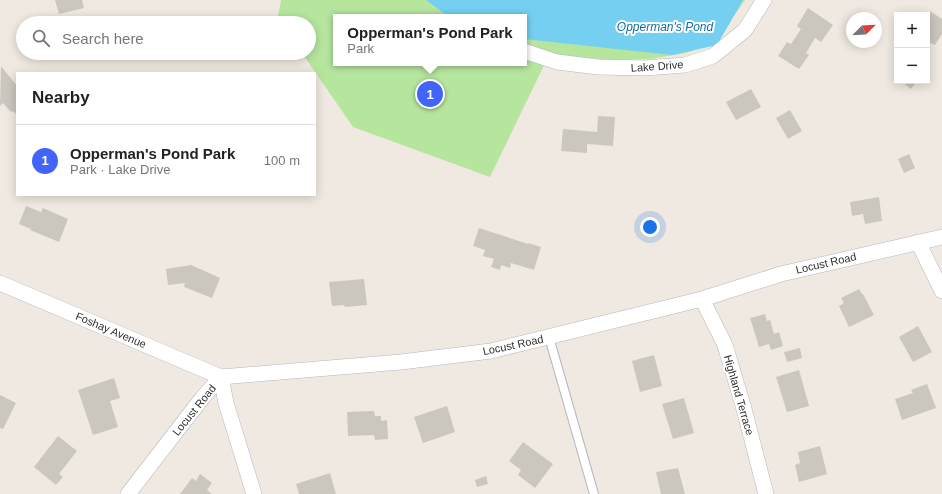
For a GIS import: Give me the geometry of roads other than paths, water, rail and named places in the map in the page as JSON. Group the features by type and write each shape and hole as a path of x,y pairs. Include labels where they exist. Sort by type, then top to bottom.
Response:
{"street":[{"name":"Lake Drive","path":"527,52 557,62 598,67 645,68 685,65 713,56 746,30 764,0"},
{"name":"Locust Road","path":"128,494 203,397 221,377 401,362 492,351 702,300 781,274 942,237"},
{"path":"918,242 942,291"},
{"name":"Foshay Avenue","path":"0,283 221,377"},
{"name":"Highland Terrace","path":"702,300 725,345 744,409 766,494"},
{"path":"221,377 226,403 254,494"}],"lane":[{"path":"549,337 594,494"}],"water":[{"name":"Opperman's Pond","path":"426,0 743,0 717,45 672,55 527,39 527,14 445,14"}],"place":[{"name":"Opperman's Pond Park","path":"430,94"}]}
